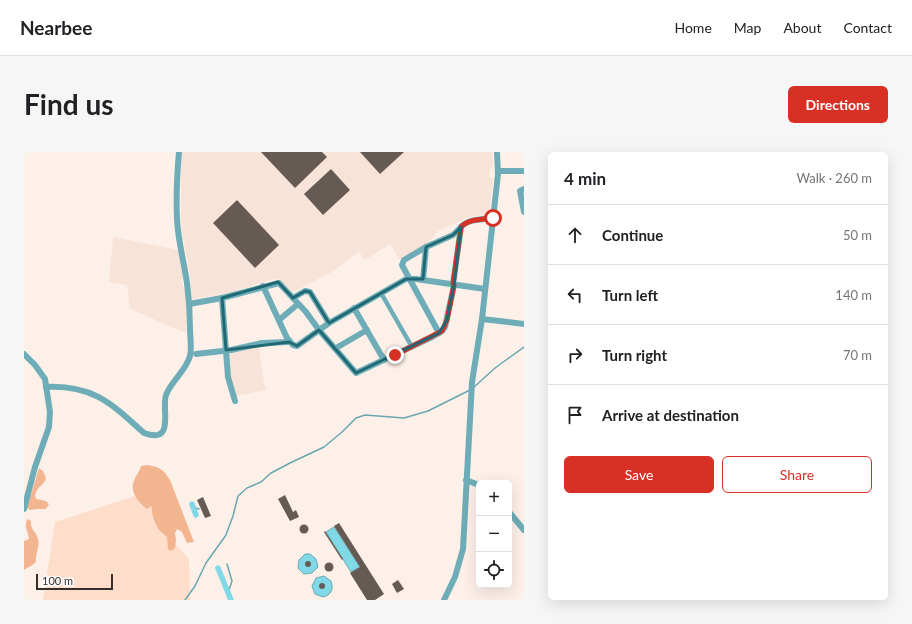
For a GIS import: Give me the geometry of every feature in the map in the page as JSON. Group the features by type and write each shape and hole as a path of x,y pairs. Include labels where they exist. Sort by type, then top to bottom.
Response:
{"street":[{"path":"46,387 80,389 94,394 108,402 144,433 150,436 157,436 166,424 164,406 166,395 190,357 189,304 177,219 179,152"},
{"path":"444,600 455,577 463,549 472,382 482,319 493,218 498,171 497,152"},
{"path":"498,171 524,171"},
{"path":"524,189 520,191 524,212"},
{"path":"439,333 402,263 404,260 426,247 453,234 464,224 472,221 493,218"},
{"path":"189,304 222,298 279,283 306,312 319,330 356,373 412,347 439,333 445,327 454,285 461,227"},
{"path":"423,280 426,247"},
{"path":"263,286 289,342 292,345 297,346 328,323 409,278 485,289"},
{"path":"293,298 305,291 310,292 328,323"},
{"path":"381,293 412,347"},
{"path":"222,298 229,383 235,401"},
{"path":"279,320 298,304"},
{"path":"354,308 384,360"},
{"path":"482,319 524,324"},
{"path":"336,348 367,330"},
{"path":"196,354 262,343 289,342"},
{"path":"24,354 41,372 45,379 50,412 49,427 35,467 24,509"},
{"path":"466,480 476,484"},
{"path":"512,516 524,530"}],"highlighted area":[{"path":"461,227 454,285 447,320 439,333 356,373 319,330 297,346 289,342 226,350 222,298 278,282 293,298 305,291 310,292 329,323 406,279 423,279 426,247 453,235"}],"shaded area":[{"path":"181,152 492,152 493,165 490,169 489,177 493,178 489,214 469,217 438,231 428,243 400,260 390,244 365,260 359,252 330,273 293,292 278,278 228,293 192,299 191,281 181,226"},
{"path":"113,237 179,250 184,277 182,279 182,285 185,286 187,304 186,333 130,309 127,285 109,282"},
{"path":"259,346 266,390 235,396 231,384 229,352"},
{"path":"147,465 161,469 170,480 194,542 187,543 182,532 177,529 175,533 175,548 171,551 168,549 167,537 155,524 152,506 147,509 136,497 133,489 134,481 141,466"},
{"path":"39,468 43,471 46,478 36,492 36,499 46,501 49,504 46,509 30,510 27,508"},
{"path":"135,496 141,505 152,506 153,520 162,534 167,537 168,541 174,548 175,544 189,559 190,600 43,600 55,522"},
{"path":"27,519 31,521 32,529 38,539 38,545 36,562 24,570 24,541 29,539 26,528"}],"water":[{"path":"334,527 360,567 351,572 326,532"},
{"path":"305,554 310,554 316,559 318,567 312,573 304,574 298,568 299,560"},
{"path":"324,576 331,581 332,589 330,593 323,597 315,594 312,586 316,578"}],"building":[{"path":"261,152 322,152 327,157 295,188"},
{"path":"360,152 404,152 380,174"},
{"path":"331,169 350,190 323,215 304,194"},
{"path":"237,200 279,245 255,268 213,223"},
{"path":"285,495 293,512 296,510 299,517 290,521 278,499"},
{"path":"203,497 211,516 205,518 197,500"},
{"path":"339,523 384,594 375,600 367,600 350,573 360,567 334,526"},
{"path":"304,524 309,529 304,534 299,529"},
{"path":"325,531 343,559 342,560 324,532"},
{"path":"308,561 311,564 308,567 305,564"},
{"path":"329,562 334,567 329,572 324,567"},
{"path":"398,580 404,589 397,593 392,584"},
{"path":"322,583 325,586 322,589 319,586"}],"waterway":[{"path":"473,388 495,368 524,347"},
{"path":"185,600 195,586 206,563 226,535 238,496 247,488 261,482 271,473 324,447 356,418 365,415 404,418 428,411 470,390"},
{"path":"192,504 196,515"},
{"path":"193,507 199,509"},
{"path":"227,564 232,581 228,593"},
{"path":"218,568 231,600"}],"route":[{"path":"395,355 432,337 442,331 445,327 454,285 461,227 472,221 493,218"}]}
